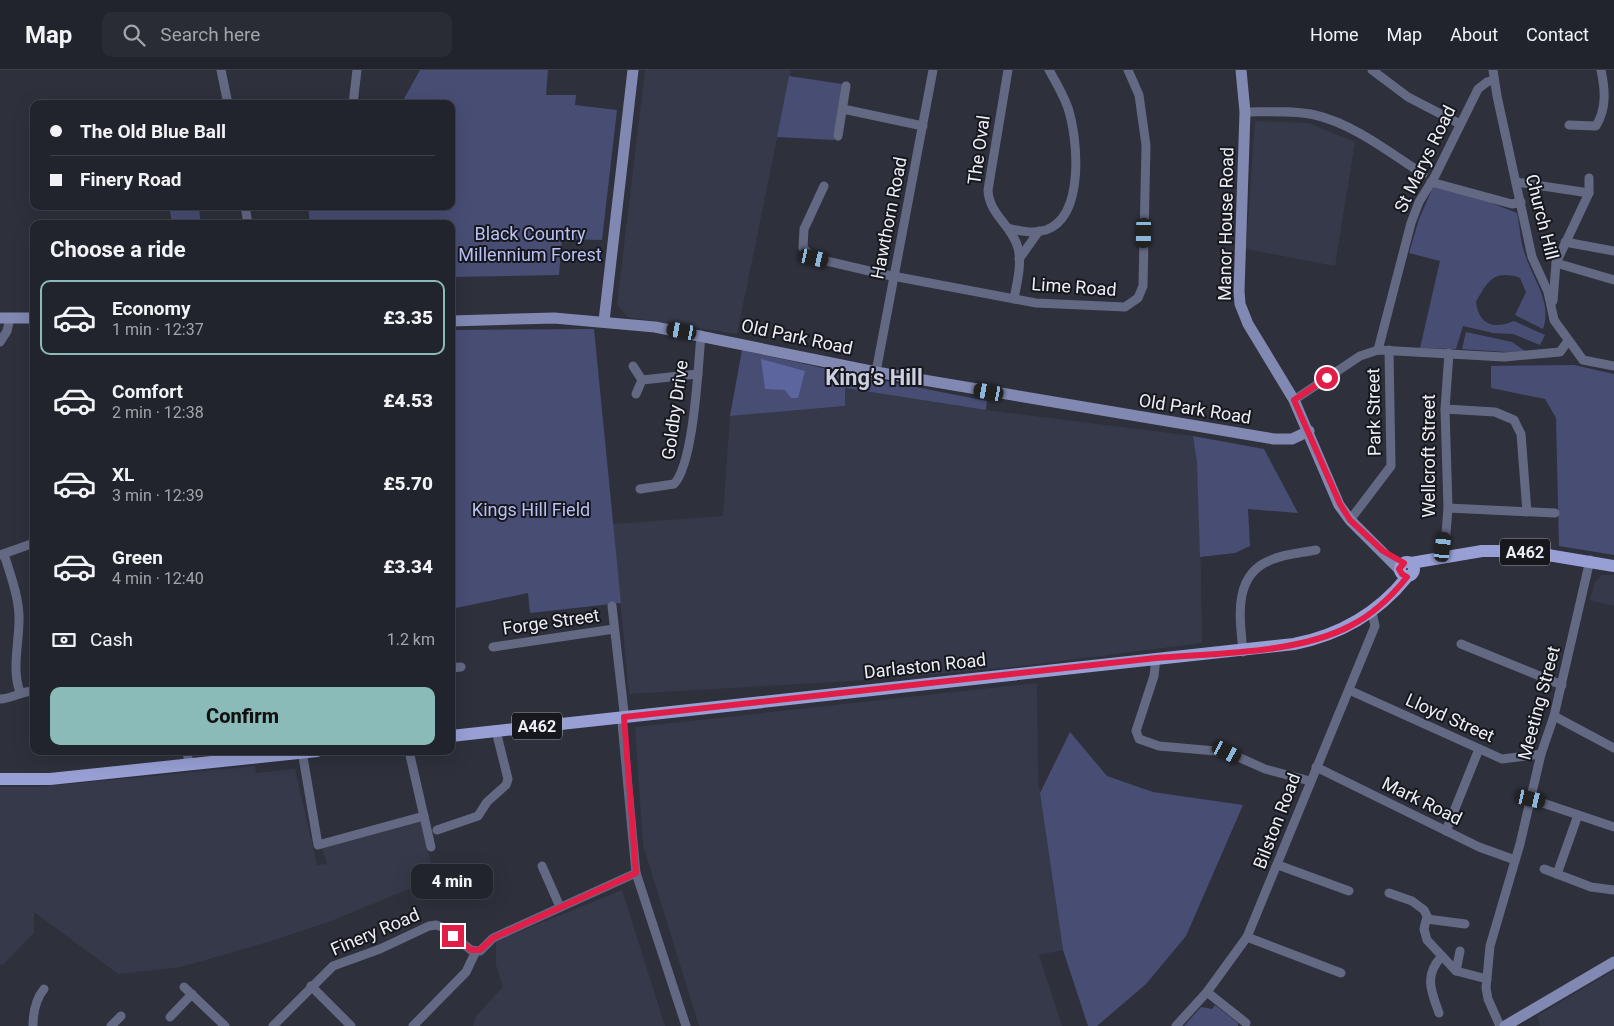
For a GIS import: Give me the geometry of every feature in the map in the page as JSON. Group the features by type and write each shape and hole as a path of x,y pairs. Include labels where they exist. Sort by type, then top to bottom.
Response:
{"main road":[{"name":"A462","path":"1444,559 1482,551 1513,551 1611,564"},
{"name":"Darlaston Road","path":"455,736 1156,658 1243,652 1294,644 1324,637 1350,626 1372,612 1389,595 1406,570 1427,562 1444,559"},
{"path":"0,780 50,779 276,755"}],"street":[{"path":"221,70 227,100"},
{"path":"353,100 357,70"},
{"path":"604,321 633,70"},
{"name":"Hawthorn Road","path":"876,372 933,70"},
{"name":"The Oval","path":"1008,70 988,190 990,205 1008,228 1018,247 1020,259 1014,299"},
{"path":"1008,228 1025,232 1039,231 1052,227 1067,210 1073,193 1075,152 1068,110 1049,70"},
{"name":"Lime Road","path":"824,186 804,229 803,248 814,258 894,276 1014,299 1059,305 1125,307 1134,302 1141,293 1143,286 1146,145 1139,95 1128,70"},
{"name":"Manor House Road","path":"1240,70 1245,112 1240,304 1254,336 1294,400 1309,431 1327,479 1340,504 1350,520 1406,570"},
{"path":"1372,70 1408,97 1460,124"},
{"name":"Church Hill","path":"1493,70 1516,182 1536,265 1548,292 1554,319 1583,360 1614,366"},
{"path":"1569,125 1596,126 1601,118 1605,94 1601,70"},
{"name":"St Marys Road","path":"1378,350 1410,223 1419,202 1478,89 1487,82 1494,80"},
{"path":"838,136 846,86"},
{"path":"842,109 923,126"},
{"path":"1245,112 1312,114 1324,118 1369,140 1423,174"},
{"path":"1554,319 1556,263 1589,193 1589,178"},
{"path":"1430,182 1512,204 1521,202"},
{"path":"1516,182 1589,193"},
{"path":"1020,259 1039,231"},
{"path":"1565,242 1614,251"},
{"path":"1536,265 1544,270 1549,270 1556,263"},
{"path":"1556,263 1614,280"},
{"path":"0,342 7,331 5,318 30,318"},
{"name":"Old Park Road","path":"455,321 544,318 604,321 655,327 876,372 1274,439 1292,439 1309,431"},
{"name":"Goldby Drive","path":"640,489 674,484 682,472 695,413 701,335"},
{"path":"1294,400 1360,356 1378,350 1504,357 1560,352 1568,341"},
{"name":"Park Street","path":"1350,520 1391,466 1389,350"},
{"name":"Wellcroft Street","path":"1444,559 1448,508 1445,409 1449,353"},
{"path":"634,366 642,380"},
{"path":"642,380 698,374"},
{"path":"636,394 642,380"},
{"path":"1445,409 1495,412 1514,420 1521,434 1527,512"},
{"path":"1448,508 1555,513"},
{"path":"20,692 16,677 19,631 18,604 2,555 30,544"},
{"path":"1243,652 1240,601 1257,567 1271,560 1316,550"},
{"name":"Meeting Street","path":"1500,1026 1488,999 1487,979 1490,946 1515,860 1541,754 1554,716 1590,560"},
{"name":"Forge Street","path":"612,606 624,717 636,873 686,1026"},
{"name":"Bilston Road","path":"1176,1026 1207,992 1247,937 1375,626 1372,612"},
{"name":"Forge Street","path":"493,647 614,629"},
{"path":"1461,644 1562,685"},
{"path":"1156,658 1154,676 1136,731 1139,739 1159,746 1227,752 1265,768 1310,781"},
{"path":"455,668 462,667"},
{"name":"Lloyd Street","path":"1349,690 1480,749 1508,759 1541,754"},
{"path":"0,699 11,698 20,692 30,691"},
{"path":"1554,716 1614,748"},
{"path":"437,830 478,816 487,802 506,786 508,780 496,731"},
{"path":"1446,831 1480,749"},
{"path":"187,755 188,765"},
{"path":"303,755 318,845 424,816"},
{"path":"410,755 431,847"},
{"name":"Mark Road","path":"1316,767 1478,847 1515,860"},
{"path":"1531,799 1614,827"},
{"path":"1557,874 1578,816"},
{"path":"1278,865 1349,891"},
{"path":"542,866 560,907"},
{"path":"1544,869 1591,887 1614,890"},
{"path":"413,1026 466,972 476,951 480,950 493,938 636,873"},
{"path":"1389,893 1424,910 1427,918 1426,936 1441,957 1456,971 1487,979"},
{"path":"1427,918 1465,924"},
{"name":"Finery Road","path":"273,1026 311,986 334,966 380,949 429,926 436,925 442,927 471,950 476,951"},
{"path":"1247,937 1341,973"},
{"path":"1456,971 1460,951"},
{"path":"1439,1013 1431,992 1430,974 1432,967 1441,957"},
{"path":"1505,1026 1614,962"},
{"path":"311,986 351,1026"},
{"path":"184,987 225,1026"},
{"path":"33,1026 33,1010 39,995 44,989"},
{"path":"1207,992 1246,1023"},
{"path":"170,1017 192,994"},
{"path":"111,1026 121,1016"}],"shaded area":[{"path":"645,70 791,70 737,334 627,317 617,304"},
{"path":"1255,121 1308,123 1355,142 1335,266 1246,249"},
{"path":"761,359 805,371 798,398 791,398 785,390 765,389"},
{"path":"845,388 986,410 1193,436 1197,463 1200,521 1202,643 1014,667 868,680 629,694 613,524 723,516 730,416 845,406"},
{"path":"1602,575 1614,575 1614,606 1590,600 1595,582"},
{"path":"1037,683 1038,779 1063,950 1039,955 1062,1026 699,1026 643,845 635,727"},
{"path":"255,766 256,773 295,769 317,865 327,864 322,847 420,820 434,876 416,886 331,921 268,942 181,967 118,974 34,912 34,933 4,964 0,965 0,787 38,787"},
{"path":"622,890 665,1026 473,1026 476,1016 503,987 496,965 496,941"},
{"path":"1614,970 1614,1026 1540,1026 1537,1016"}],"green space":[{"name":"Black Country Millennium Forest","path":"420,70 548,70 546,95 576,95 575,105 617,110 602,240 562,239 559,275 455,277 455,220 310,220 308,210 455,210 455,100 403,100"},
{"path":"789,76 842,84 834,140 777,137"},
{"path":"1433,187 1489,202 1517,213 1527,261 1543,299 1545,319 1543,329 1515,315 1526,292 1520,278 1504,275 1492,279 1476,302 1484,321 1500,325 1514,321 1545,335 1540,345 1513,334 1493,333 1463,326 1456,349 1420,348 1440,261 1409,253 1419,219"},
{"path":"170,210 199,210 200,219 171,220"},
{"name":"Kings Hill Field","path":"594,329 621,603 530,613 528,593 455,608 455,330"},
{"path":"1466,332 1512,342 1525,351 1506,352 1462,349"},
{"path":"742,350 845,373 987,401 986,410 845,388 845,406 730,416"},
{"path":"1574,365 1614,374 1614,555 1559,546 1556,418 1545,399 1491,388 1491,366"},
{"path":"1193,436 1264,449 1298,513 1248,509 1250,546 1235,553 1200,557 1197,463"},
{"path":"1070,732 1107,776 1153,792 1243,805 1186,936 1146,984 1097,1026 1088,1026 1063,950 1040,793"},
{"path":"1215,1005 1238,1023 1238,1026 1184,1026 1201,1007 1212,1009"}],"district":[{"name":"King’s Hill","path":"874,377"}],"route":[{"path":"453,936 471,950 480,950 493,938 636,873 622,723 624,717 1156,658 1243,652 1324,637 1350,626 1372,612 1389,595 1394,593 1407,577 1399,569 1404,563 1388,552 1383,551 1350,520 1327,479 1309,431 1294,400 1327,378"}]}
